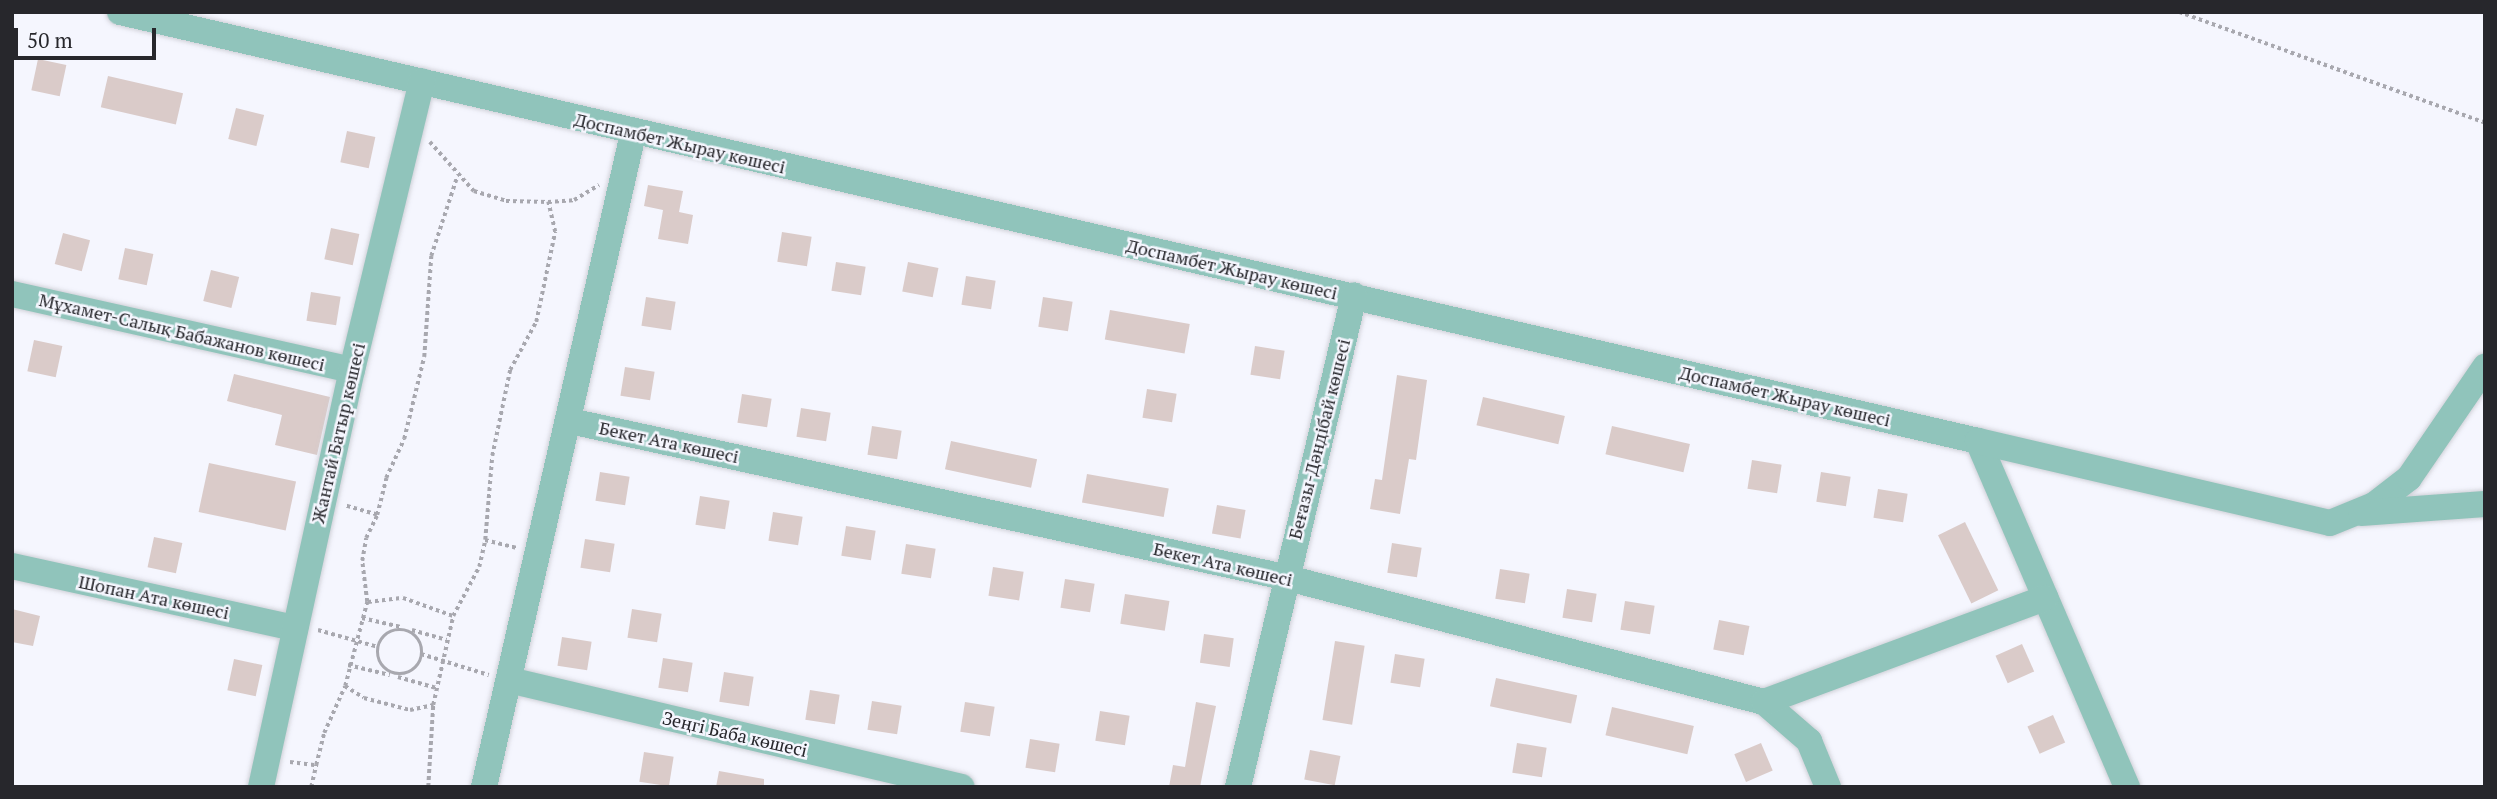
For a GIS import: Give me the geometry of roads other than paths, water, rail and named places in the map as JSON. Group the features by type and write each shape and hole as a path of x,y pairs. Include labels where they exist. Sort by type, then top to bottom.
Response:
{"street":[{"name":"Доспамбет Жырау көшесі","path":"120,12 422,81 633,134 1354,296 2330,523 2352,514"},
{"name":"Жантай Батыр көшесі","path":"261,787 352,370 422,81"},
{"path":"484,787 570,421 633,134"},
{"name":"Мұхамет-Салық Бабажанов көшесі","path":"12,295 352,370"},
{"name":"Беғазы-Дәндібай көшесі","path":"1238,787 1284,577 1354,296"},
{"path":"2352,514 2374,505 2409,478 2485,367"},
{"name":"Бекет Ата көшесі","path":"570,421 1284,577 1764,702 1810,741 1828,787"},
{"path":"1978,440 2127,787"},
{"path":"2352,514 2485,504"},
{"name":"Шопан Ата көшесі","path":"12,566 295,628"},
{"path":"1764,702 2045,598"},
{"name":"Зеңгі Баба көшесі","path":"509,680 962,787"}]}
